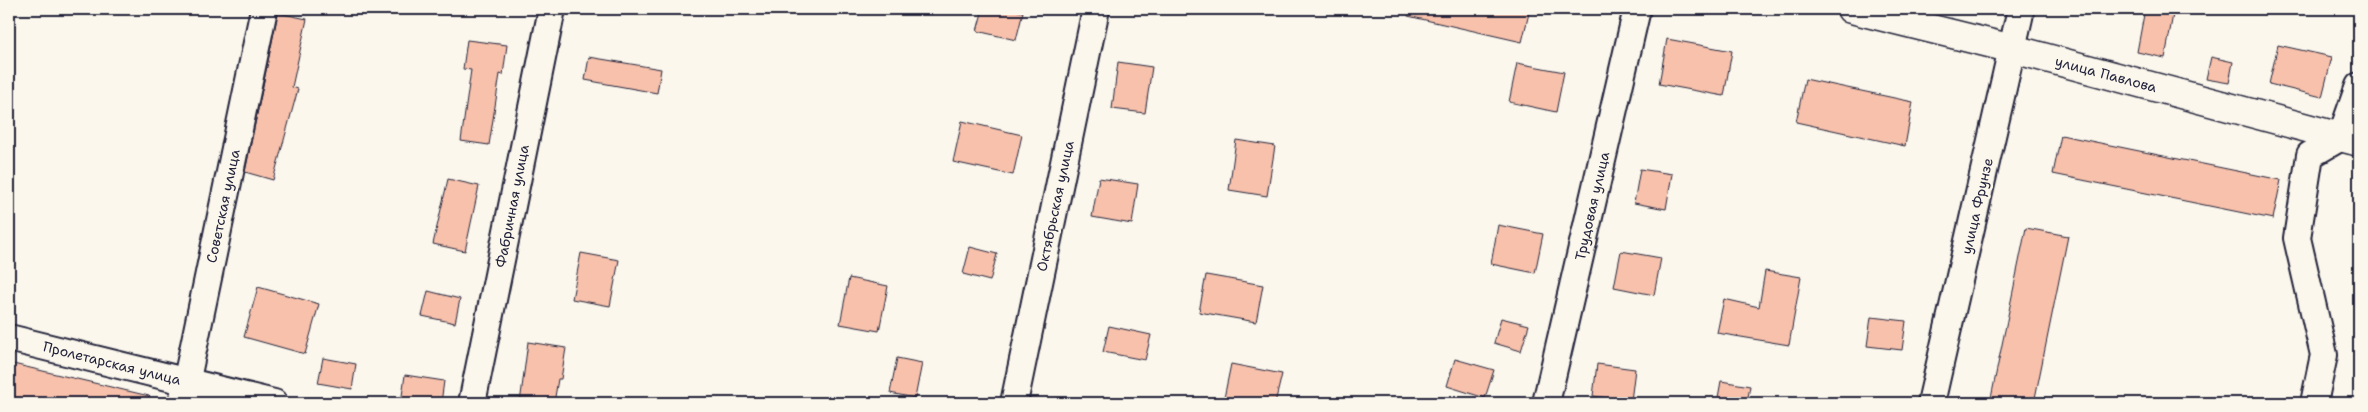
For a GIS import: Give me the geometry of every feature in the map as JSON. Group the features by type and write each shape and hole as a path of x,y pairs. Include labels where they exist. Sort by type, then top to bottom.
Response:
{"street":[{"name":"Советская улица","path":"184,392 264,9"},
{"name":"Фабричная улица","path":"472,403 552,9"},
{"name":"Октябрьская улица","path":"1014,403 1096,9"},
{"name":"Трудовая улица","path":"1546,403 1637,9"},
{"name":"улица Павлова","path":"1852,9 2013,49 2350,140"},
{"name":"улица Фрунзе","path":"1931,403 2021,9"},
{"path":"2314,403 2324,355 2297,238 2310,155 2350,140 2359,86"},
{"name":"Пролетарская улица","path":"9,338 184,392 274,403"}],"building":[{"path":"983,9 1010,9 1023,12 1016,40 977,31"},
{"path":"1409,9 1530,9 1522,42 1408,16"},
{"path":"2145,9 2174,9 2165,58 2137,52"},
{"path":"278,13 307,19 292,87 298,89 273,180 245,172"},
{"path":"1667,39 1732,51 1724,96 1659,84"},
{"path":"467,40 507,45 503,75 500,74 489,145 461,141 471,70 463,69"},
{"path":"2278,45 2332,57 2322,97 2269,84"},
{"path":"589,57 661,69 657,93 585,80"},
{"path":"2211,57 2233,62 2229,83 2206,79"},
{"path":"1118,62 1152,67 1145,113 1112,109"},
{"path":"1517,63 1564,72 1556,112 1509,102"},
{"path":"1805,79 1913,102 1905,146 1796,122"},
{"path":"962,121 1022,135 1013,175 953,162"},
{"path":"2061,135 2281,180 2273,219 2053,174"},
{"path":"1236,140 1275,146 1267,196 1229,190"},
{"path":"1640,169 1672,174 1666,209 1634,203"},
{"path":"1099,178 1138,184 1132,224 1092,217"},
{"path":"448,179 479,186 465,251 433,244"},
{"path":"1498,225 1543,234 1535,273 1491,264"},
{"path":"2026,228 2068,236 2034,403 1990,403"},
{"path":"970,247 997,254 990,281 963,274"},
{"path":"1621,251 1661,258 1654,295 1614,287"},
{"path":"581,253 619,260 610,306 572,299"},
{"path":"1765,271 1801,277 1789,345 1717,333 1724,299 1759,307"},
{"path":"1206,275 1263,285 1256,322 1199,312"},
{"path":"849,278 888,286 879,331 840,324"},
{"path":"258,287 319,304 305,354 244,337"},
{"path":"428,291 460,299 455,323 422,316"},
{"path":"1871,317 1906,321 1902,350 1867,346"},
{"path":"1501,318 1529,325 1521,351 1494,343"},
{"path":"1109,326 1151,335 1145,360 1103,352"},
{"path":"528,342 566,348 561,379 558,379 554,403 520,403"},
{"path":"323,358 356,364 352,389 318,383"},
{"path":"897,358 922,363 915,398 890,393"},
{"path":"1455,359 1494,370 1485,398 1447,386"},
{"path":"9,363 149,396 148,403 9,403"},
{"path":"1231,364 1282,374 1275,403 1223,403"},
{"path":"1597,364 1635,369 1631,401 1593,396"},
{"path":"405,375 444,381 441,403 401,403"},
{"path":"1721,381 1750,386 1747,403 1717,403"}]}
